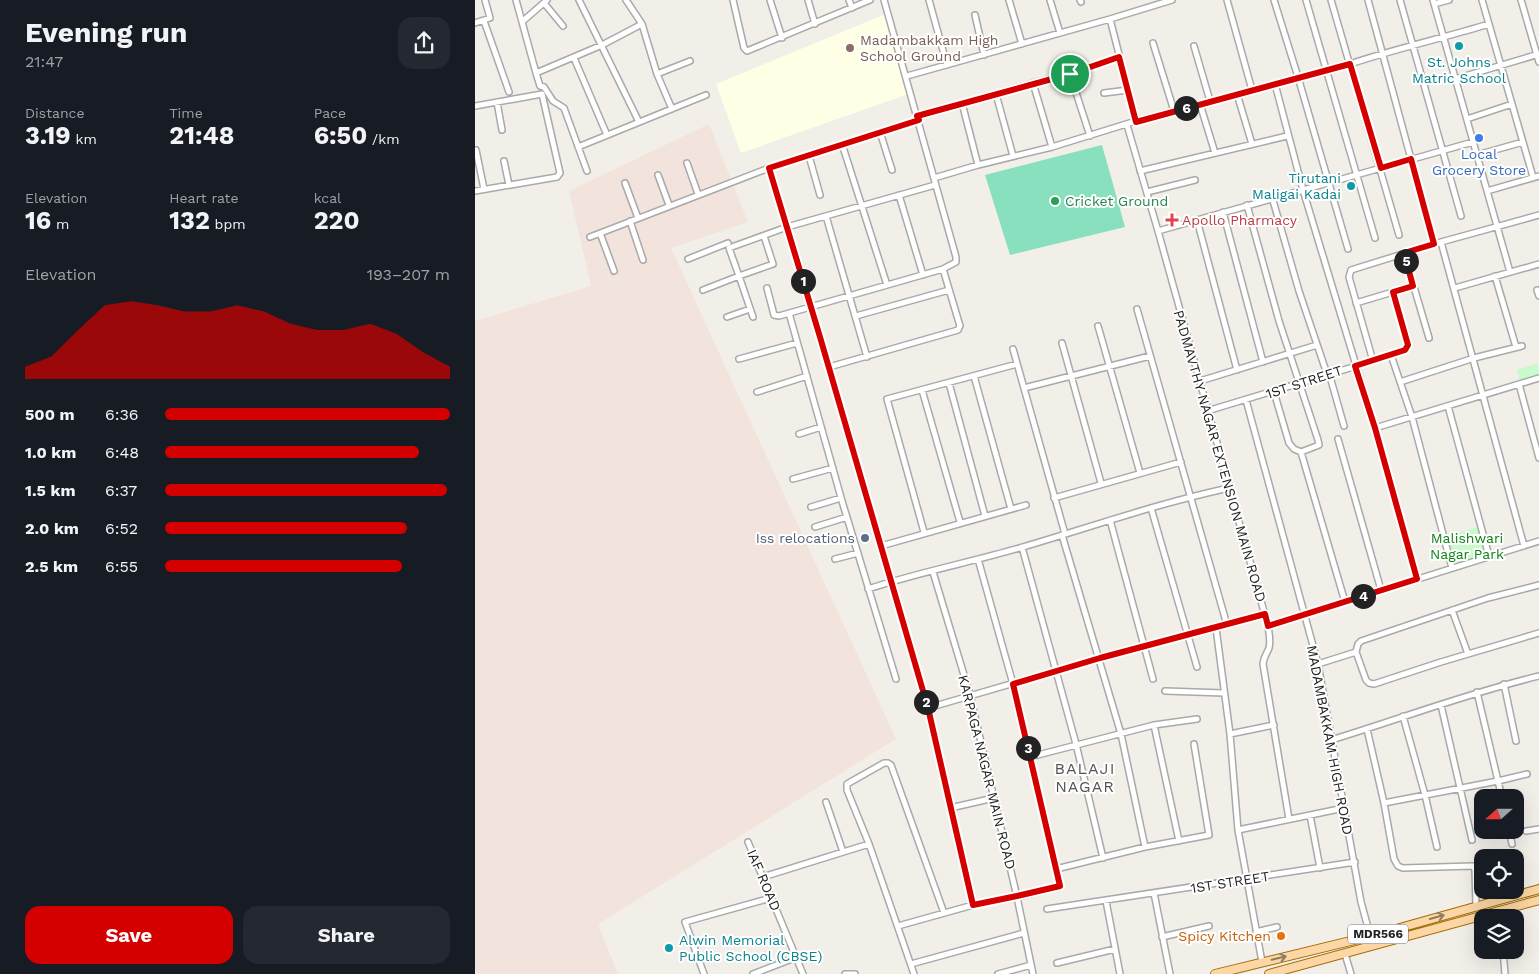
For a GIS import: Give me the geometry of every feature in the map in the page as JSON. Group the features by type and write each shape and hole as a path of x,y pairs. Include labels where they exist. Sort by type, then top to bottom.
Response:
{"main road":[{"name":"MDR566","path":"1215,974 1371,936 1539,889"},
{"name":"MDR566","path":"1513,909 1539,900"},
{"name":"MDR566","path":"1269,974 1474,920"}],"street":[{"path":"475,23 485,21 490,17 485,0"},
{"path":"516,0 540,86 544,87 553,101 564,108 587,171"},
{"path":"579,0 639,122"},
{"path":"627,0 642,24 657,74 672,108"},
{"path":"733,0 745,51 782,38 870,0"},
{"path":"770,0 782,38"},
{"path":"808,0 815,24"},
{"path":"849,0 852,8"},
{"path":"767,288 774,315 779,316 943,270 954,264 957,260 885,0"},
{"path":"929,0 947,65"},
{"path":"1009,0 1021,44"},
{"path":"1050,0 1060,33"},
{"path":"907,76 1172,0"},
{"path":"1227,0 1252,90"},
{"path":"1274,0 1348,249"},
{"path":"1305,0 1375,238"},
{"path":"1331,0 1399,235"},
{"path":"1368,0 1434,244"},
{"path":"1400,0 1461,216"},
{"path":"1449,0 1433,2 1510,272"},
{"path":"1482,0 1523,142 1536,177 1487,191"},
{"path":"1521,0 1539,62"},
{"path":"523,21 545,1 563,26"},
{"path":"975,16 984,55"},
{"path":"1110,19 1136,122"},
{"path":"485,21 509,92"},
{"path":"536,73 574,58 642,24"},
{"path":"934,178 1052,147 1174,111 1350,64 1489,24"},
{"path":"1153,43 1174,111"},
{"path":"1193,46 1210,101"},
{"path":"1455,79 1538,55"},
{"path":"590,237 769,168 962,103 1070,74 1119,57"},
{"path":"574,58 607,135"},
{"path":"657,74 690,62"},
{"path":"1070,74 1090,136"},
{"path":"1033,84 1052,147"},
{"path":"1275,84 1287,136 1375,428 1417,579"},
{"path":"1104,93 1128,90"},
{"path":"475,106 542,94 559,173 557,177 475,191"},
{"path":"996,94 1013,156"},
{"path":"1237,94 1252,144"},
{"path":"578,147 706,95"},
{"path":"497,102 502,130"},
{"path":"962,103 978,165"},
{"path":"1201,104 1215,153"},
{"path":"1467,119 1512,104"},
{"name":"PADMAVTHY NAGAR EXTENSION MAIN ROAD","path":"1127,125 1268,626 1269,649 1264,655 1263,664 1289,819"},
{"path":"880,132 892,170"},
{"path":"1140,171 1287,136"},
{"path":"1158,231 1473,142"},
{"path":"1477,155 1523,142"},
{"path":"842,144 887,285"},
{"path":"476,150 484,189"},
{"path":"809,156 820,195"},
{"path":"505,162 509,185"},
{"path":"687,163 698,194"},
{"path":"769,168 928,708 973,905"},
{"path":"658,175 669,205"},
{"path":"1147,192 1195,180"},
{"path":"625,184 638,218"},
{"path":"688,259 728,243 764,236 935,185"},
{"path":"899,195 923,275"},
{"path":"1273,197 1299,291 1344,426"},
{"path":"1247,205 1279,321 1319,445 1301,452 1294,449 1289,443 1274,392"},
{"path":"1223,212 1263,362"},
{"path":"1373,361 1349,277 1351,270 1434,244 1539,215"},
{"path":"826,216 867,357"},
{"path":"1197,220 1237,370"},
{"path":"630,221 643,260"},
{"path":"600,233 614,271"},
{"path":"703,290 773,264 764,236"},
{"path":"1441,242 1524,546"},
{"path":"728,243 753,318"},
{"path":"1404,253 1429,338"},
{"path":"1455,288 1539,264"},
{"path":"829,367 958,330 959,326 943,270"},
{"path":"1400,382 1474,358 1519,346 1495,276"},
{"path":"1356,303 1413,286"},
{"path":"856,316 949,290"},
{"path":"1537,290 1539,296"},
{"name":"1ST STREET","path":"1246,400 1405,350 1408,345 1393,292"},
{"path":"727,317 750,309"},
{"path":"1137,309 1227,625"},
{"path":"789,313 841,498 896,679"},
{"path":"1098,326 1140,473"},
{"path":"739,358 797,343"},
{"path":"1062,343 1101,483"},
{"path":"1200,381 1317,345"},
{"path":"1013,349 1121,734 1145,847"},
{"path":"1391,354 1412,417 1453,568"},
{"path":"1024,388 1150,356"},
{"path":"924,532 887,399 1017,364"},
{"path":"757,392 807,376"},
{"path":"974,376 1011,509"},
{"path":"1375,428 1539,378"},
{"path":"949,383 985,516"},
{"path":"1519,384 1539,458"},
{"path":"922,390 960,522"},
{"path":"1207,411 1246,400"},
{"name":"MADAMBAKKAM HIGH ROAD","path":"1246,400 1318,664 1361,902 1373,946"},
{"path":"1448,406 1489,556"},
{"path":"799,434 821,427"},
{"path":"1338,439 1381,590"},
{"path":"1301,452 1345,602"},
{"path":"1055,498 1101,483 1181,462"},
{"path":"793,479 833,468"},
{"path":"868,589 1023,547 1191,496 1229,488"},
{"path":"811,506 841,498"},
{"path":"881,546 924,532 1027,505"},
{"path":"1151,508 1197,666"},
{"path":"815,527 847,517"},
{"path":"1110,520 1153,679"},
{"path":"1268,626 1539,541"},
{"path":"1023,547 1077,744 1103,858"},
{"path":"835,559 858,553"},
{"path":"898,926 973,905 1060,886 1013,684 978,559"},
{"name":"KARPAGA NAGAR MAIN ROAD","path":"933,572 970,695 1017,896 1033,974"},
{"path":"1539,585 1489,598 1361,641 1356,652 1366,680 1374,684 1539,633"},
{"path":"1452,610 1467,654"},
{"path":"928,708 1058,672 1100,658 1265,614"},
{"path":"1216,628 1238,830 1262,962"},
{"path":"1318,664 1356,652"},
{"path":"1331,740 1477,692 1539,676"},
{"path":"1504,684 1516,741"},
{"path":"1165,691 1205,694 1224,693"},
{"path":"1477,692 1500,789"},
{"path":"1441,705 1472,840"},
{"path":"1403,716 1437,847"},
{"path":"1030,757 1154,725 1197,719"},
{"path":"1154,725 1179,841"},
{"path":"1229,734 1274,725"},
{"path":"1367,729 1384,803 1394,859 1398,866 1403,868 1473,866 1475,870 1476,906"},
{"path":"1056,869 1145,847 1209,835 1194,744"},
{"path":"914,974 869,844 846,786 853,780 885,763 889,763 893,768 945,912"},
{"path":"1384,803 1461,789 1527,774"},
{"path":"950,808 994,798"},
{"path":"826,802 843,852"},
{"path":"1238,830 1344,808"},
{"path":"1310,815 1320,868"},
{"path":"1526,831 1539,829"},
{"path":"1511,839 1512,844"},
{"name":"IAF ROAD","path":"748,842 803,974"},
{"path":"763,877 869,844"},
{"name":"1ST STREET","path":"1047,909 1355,862"},
{"path":"1155,893 1170,974"},
{"path":"704,974 685,922 771,898"},
{"path":"1106,901 1120,974"},
{"path":"1162,937 1209,926"},
{"path":"1256,932 1277,928"},
{"path":"911,964 1024,933"},
{"path":"1057,963 1115,949"},
{"path":"1345,954 1351,974"},
{"path":"753,974 797,957"},
{"path":"1504,959 1505,974"},
{"path":"998,974 1031,965"},
{"path":"845,974 855,974"}],"shaded area":[{"name":"Madambakkam High School Ground","path":"888,13 911,93 741,153 716,84"},
{"path":"709,124 748,222 671,248 896,739 598,924 618,974 475,974 475,321 591,286 569,191"}],"green space":[{"name":"Cricket Ground","path":"1102,145 1125,227 1010,255 985,175"},
{"path":"1538,363 1539,377 1520,382 1517,370"},
{"name":"Malishwari Nagar Park","path":"1478,527 1487,557 1456,564 1448,536"}],"place":[{"name":"St. Johns Matric School","path":"1459,46"},
{"name":"Madambakkam High School Ground","path":"850,48"},
{"name":"Local Grocery Store","path":"1479,138"},
{"name":"Tirutani Maligai Kadai","path":"1351,186"},
{"name":"Cricket Ground","path":"1055,201"},
{"name":"Apollo Pharmacy","path":"1172,220"},
{"name":"Iss relocations","path":"865,538"},
{"name":"Spicy Kitchen","path":"1281,936"},
{"name":"Alwin Memorial Public School (CBSE)","path":"669,948"}],"district":[{"name":"BALAJI NAGAR","path":"1085,777"}],"route":[{"path":"1119,57 1136,122 1350,64 1381,168 1411,159 1434,244 1404,253 1413,286 1393,292 1408,342 1407,347 1405,350 1355,366 1375,428 1417,579 1268,626 1265,614 1100,658 1013,684 1060,886 973,905 928,708 769,168 919,120 917,116 1070,74 1119,57"}]}
